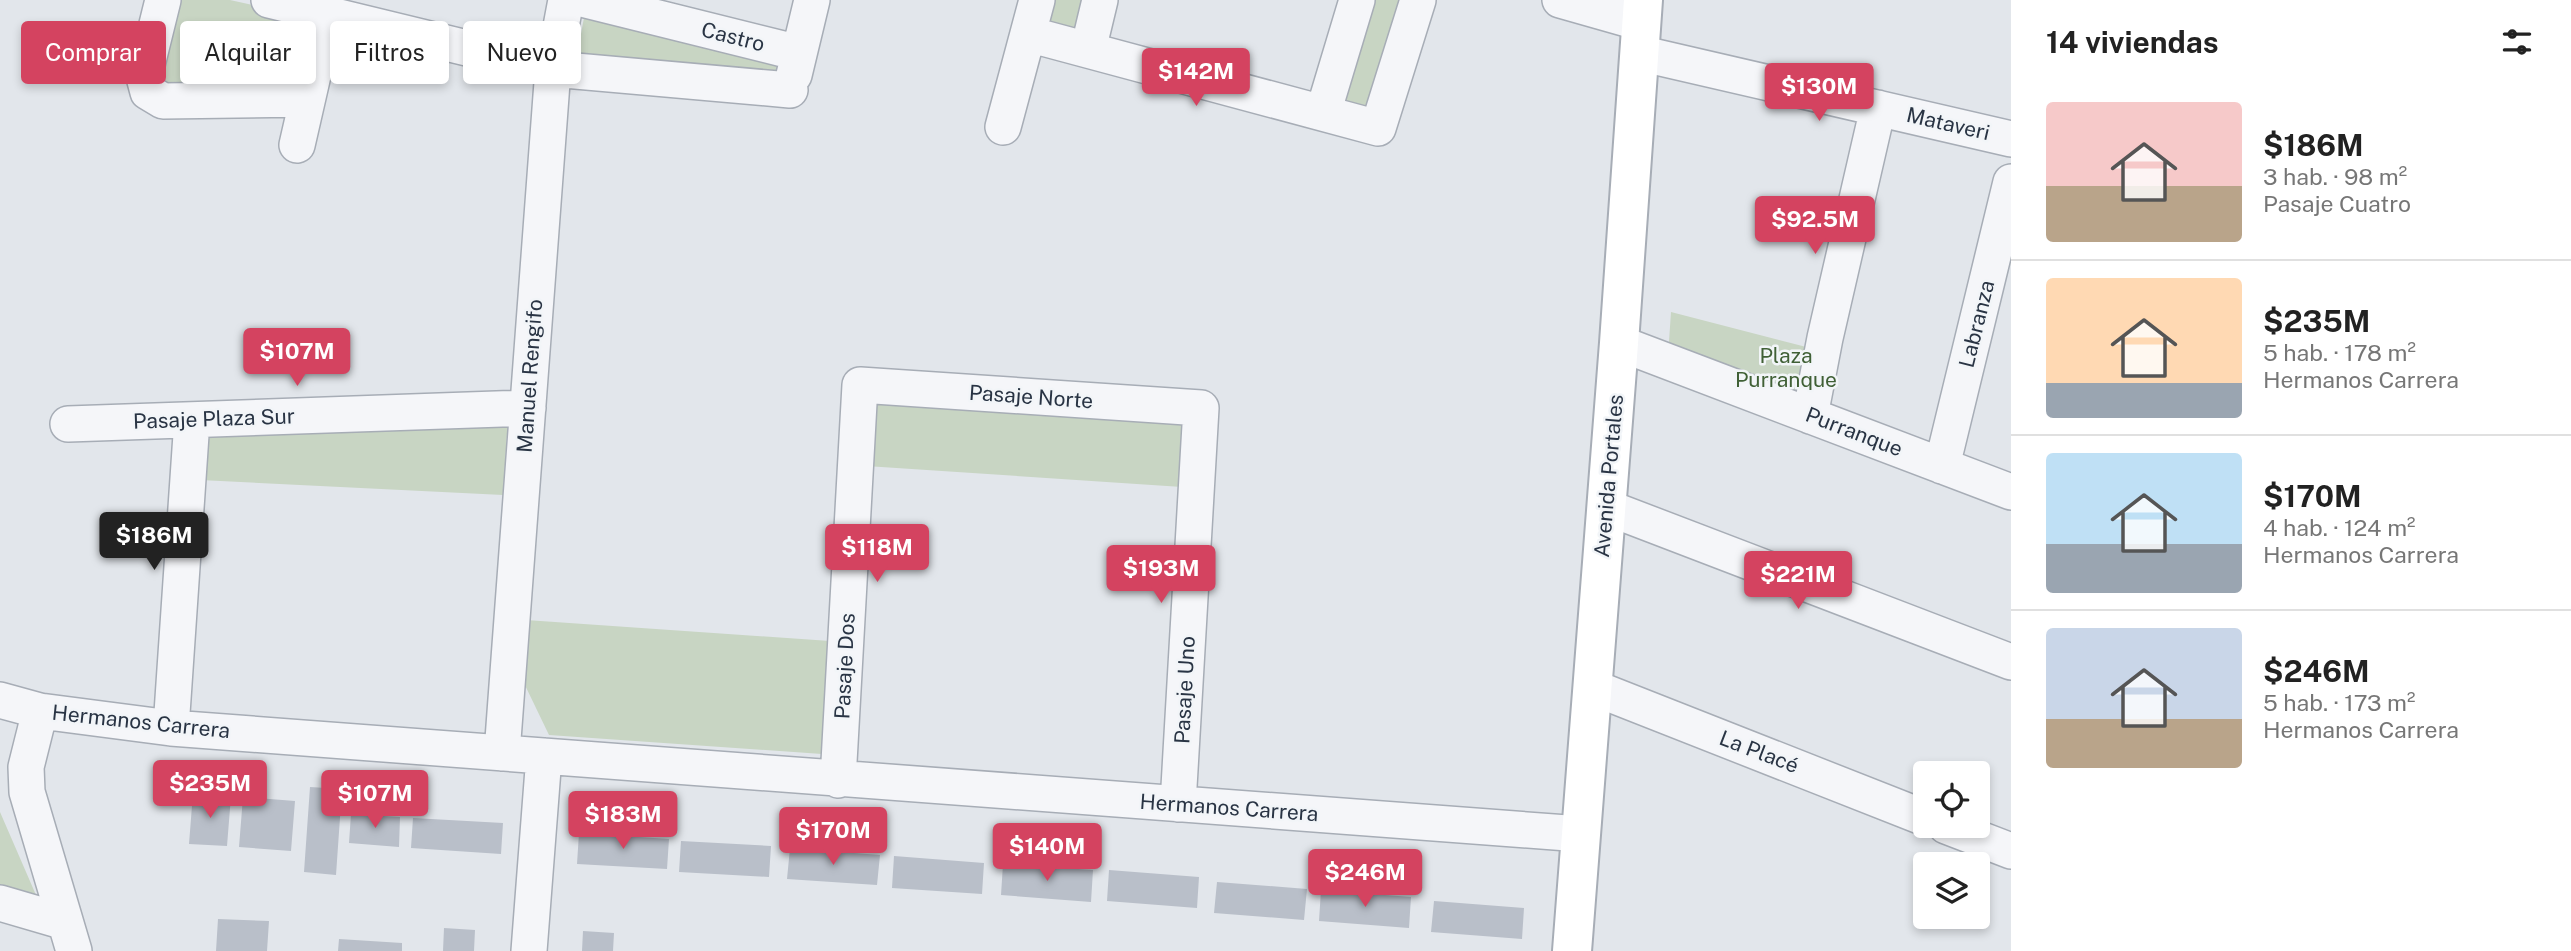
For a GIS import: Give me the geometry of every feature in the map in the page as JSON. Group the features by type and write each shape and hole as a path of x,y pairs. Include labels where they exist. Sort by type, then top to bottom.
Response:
{"main road":[{"name":"Avenida Portales","path":"1572,951 1641,25"}],"street":[{"path":"163,0 144,77 148,92 163,101 307,99"},
{"path":"269,0 463,47"},
{"name":"Manuel Rengifo","path":"561,21 566,0"},
{"name":"Castro","path":"586,0 799,53"},
{"path":"581,73 787,101 812,0"},
{"path":"1003,127 1037,0"},
{"path":"1088,50 1100,0"},
{"path":"1323,113 1357,0"},
{"path":"1028,34 1378,128 1418,0"},
{"name":"Mataveri","path":"1560,0 1641,25 1878,108 2011,139"},
{"path":"297,145 327,14"},
{"name":"Manuel Rengifo","path":"502,753 552,84"},
{"path":"1810,415 1878,108"},
{"name":"Labranza","path":"1942,466 2011,182"},
{"name":"Purranque","path":"1619,343 2011,492"},
{"name":"Pasaje Norte","path":"860,386 1201,408"},
{"name":"Pasaje Dos","path":"838,780 860,386"},
{"name":"Pasaje Plaza Sur","path":"68,424 528,408"},
{"name":"Pasaje Uno","path":"1178,804 1201,408"},
{"path":"171,728 192,420"},
{"path":"1606,507 2011,662"},
{"name":"La Placé","path":"1592,687 1913,813"},
{"name":"Hermanos Carrera","path":"0,700 40,711 171,728 1581,834"},
{"path":"40,711 26,767 27,792 69,936"},
{"path":"529,951 544,756"},
{"path":"1977,838 2011,851"},
{"path":"0,903 69,936"}],"green space":[{"path":"173,0 230,0 315,19 180,21 180,84 298,84 297,87 171,90 163,84 166,84 166,35"},
{"path":"1052,0 1089,0 1078,39 1044,30"},
{"path":"1369,0 1407,0 1372,115 1338,105"},
{"path":"585,12 786,63 780,79 581,61 581,34"},
{"name":"Plaza Purranque","path":"1671,312 1818,350 1807,403 1668,356"},
{"path":"871,401 1187,422 1182,487 866,466"},
{"path":"508,418 503,495 200,480 202,429"},
{"path":"526,620 830,641 822,754 549,735 522,679"},
{"path":"0,812 36,895 0,884"}],"building":[{"path":"310,787 342,789 336,875 304,872"},
{"path":"193,793 231,796 227,846 189,844"},
{"path":"243,797 295,801 291,851 239,847"},
{"path":"351,814 400,817 399,847 349,843"},
{"path":"413,818 503,823 501,854 411,848"},
{"path":"579,833 669,839 667,869 577,864"},
{"path":"681,841 771,846 769,877 679,872"},
{"path":"790,848 880,855 877,885 787,879"},
{"path":"894,856 984,863 982,894 892,888"},
{"path":"1003,864 1093,870 1091,902 1001,895"},
{"path":"1109,870 1199,877 1197,908 1107,901"},
{"path":"1217,882 1307,889 1304,920 1214,913"},
{"path":"1321,890 1411,897 1409,928 1319,921"},
{"path":"1434,901 1524,908 1522,939 1431,932"},
{"path":"218,919 269,921 267,951 216,951"},
{"path":"444,928 475,930 474,951 443,951"},
{"path":"583,931 614,933 613,951 582,951"},
{"path":"339,939 402,943 402,951 338,951"}]}
